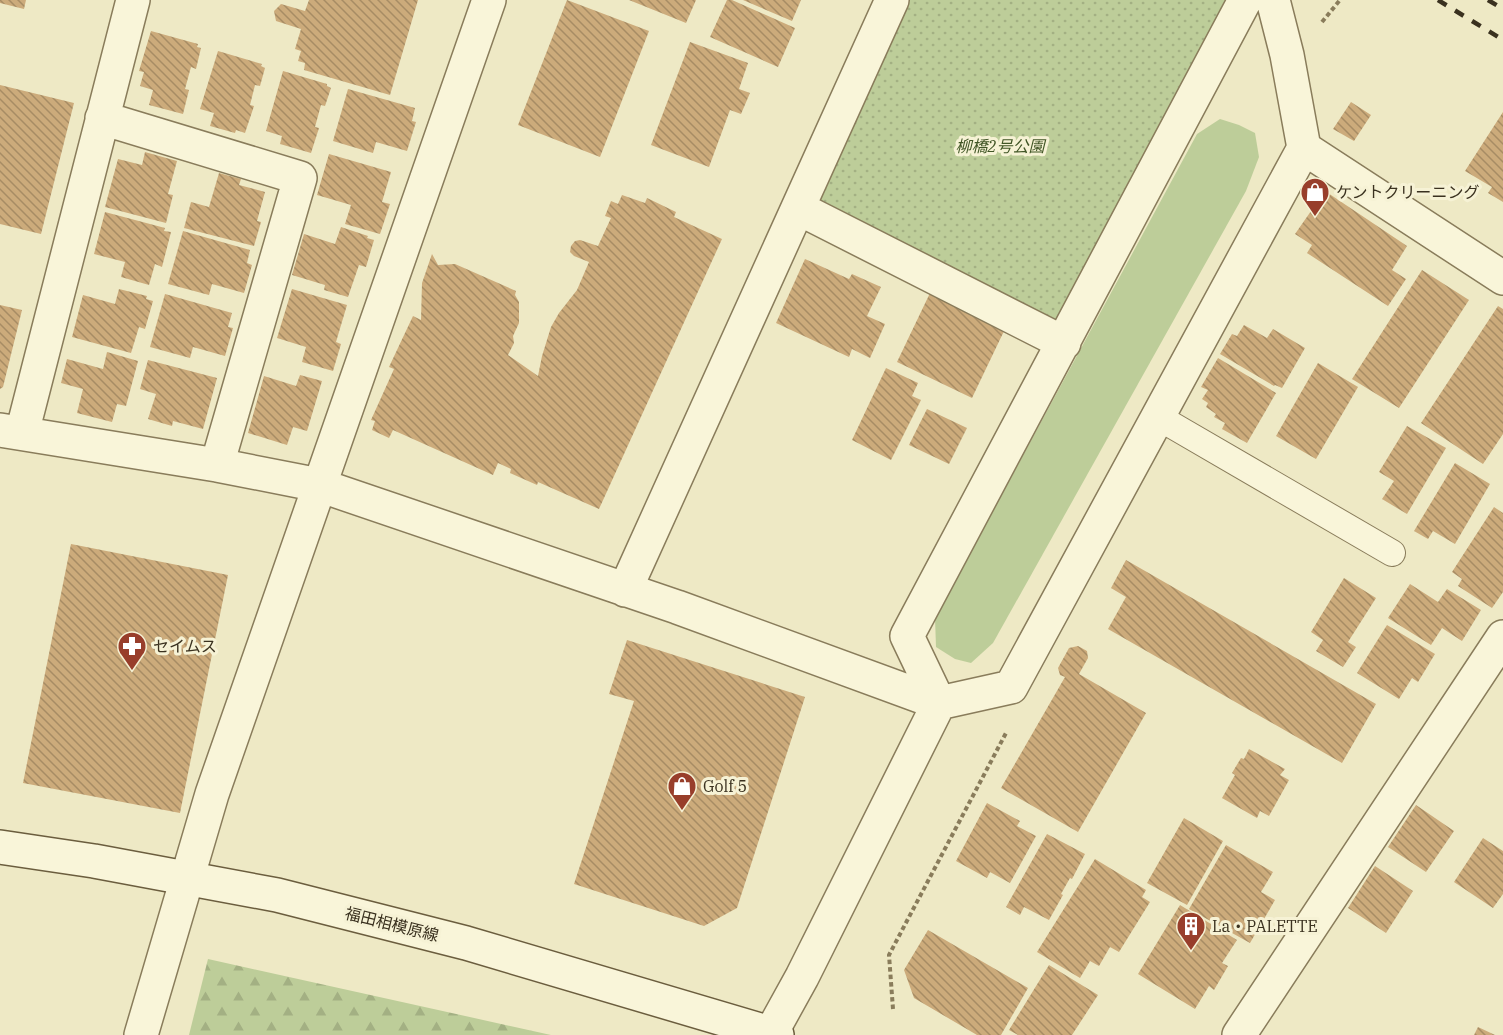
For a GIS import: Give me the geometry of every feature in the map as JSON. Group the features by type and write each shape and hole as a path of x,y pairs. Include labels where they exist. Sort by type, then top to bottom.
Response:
{"street":[{"path":"133,0 102,118 11,432 217,465 319,485 677,607 939,703 1011,687 1304,148 1287,55 1273,0"},
{"path":"141,1035 212,794 489,0"},
{"path":"625,590 892,0"},
{"path":"939,703 907,636 1245,0"},
{"path":"102,118 300,178 217,465"},
{"path":"1304,148 1503,278"},
{"path":"798,208 1064,343"},
{"path":"1239,1035 1503,637"},
{"path":"773,1034 939,703"},
{"name":"福田相模原線","path":"0,847 94,861 277,895 466,943 773,1034"}],"lane":[{"path":"1158,417 1392,553"}],"path":[{"path":"893,1008 889,955 1006,734 1011,687"}],"green space":[{"name":"柳橋2号公園","path":"892,0 1245,0 1064,343 798,208"},
{"path":"1220,119 1255,133 1259,157 1246,191 993,643 971,663 955,659 936,647 935,618 1197,134"},
{"path":"208,959 551,1035 189,1035"}],"building":[{"path":"0,0 26,0 24,9 0,3"},
{"path":"309,0 418,0 390,95 304,70 305,63 298,61 301,51 295,49 301,29 276,21 274,11 281,4 305,11"},
{"path":"567,0 649,31 600,157 518,125"},
{"path":"629,0 696,0 686,23"},
{"path":"727,0 732,0 795,28 778,67 710,37"},
{"path":"743,0 801,0 792,21"},
{"path":"151,31 198,44 197,47 201,48 196,69 191,67 185,89 189,90 183,114 149,105 153,90 140,86 144,72 139,71"},
{"path":"690,42 748,63 739,89 750,93 741,114 730,110 709,167 651,145"},
{"path":"218,51 262,64 261,66 265,68 260,86 255,85 250,105 254,106 245,133 236,130 235,133 210,126 214,113 200,109"},
{"path":"283,71 327,84 331,88 325,106 321,105 315,127 319,128 311,153 280,144 282,136 266,131"},
{"path":"0,85 74,103 41,234 0,224"},
{"path":"348,89 415,108 412,121 416,122 407,151 376,142 373,153 333,141"},
{"path":"1351,102 1371,115 1354,141 1333,129"},
{"path":"1503,112 1503,202 1488,193 1492,187 1465,171"},
{"path":"145,152 177,161 168,194 173,195 166,223 105,207 118,159 142,165"},
{"path":"329,154 391,172 382,202 390,204 380,234 345,224 351,205 317,195"},
{"path":"219,173 241,179 239,185 265,192 257,221 261,222 254,246 184,228 191,202 209,207"},
{"path":"1325,191 1407,246 1392,270 1406,279 1388,306 1307,253 1312,245 1295,234"},
{"path":"622,195 645,203 647,198 676,212 674,217 722,239 599,509 538,482 537,485 510,473 511,469 498,463 493,475 393,430 389,438 372,430 375,421 371,420 394,369 389,367 413,316 421,320 422,283 432,254 438,265 455,264 516,291 515,295 519,302 519,323 508,355 538,376 551,327 577,290 589,262 574,256 570,252 571,246 575,241 580,240 598,246 611,218 605,216 611,201 618,204"},
{"path":"105,212 165,228 164,231 171,232 162,267 155,264 149,285 121,277 125,262 94,254"},
{"path":"341,227 374,240 366,267 359,265 348,297 324,290 325,285 292,275 304,234 335,244"},
{"path":"183,231 250,250 247,263 252,265 244,293 212,284 209,295 168,284"},
{"path":"805,259 849,279 852,274 881,287 867,316 885,324 870,358 852,349 849,357 776,323"},
{"path":"1422,270 1469,300 1399,408 1352,379"},
{"path":"119,289 147,296 146,299 153,301 145,329 139,327 131,353 72,337 83,295 115,304"},
{"path":"292,289 347,305 336,342 341,344 333,371 302,362 306,347 277,338"},
{"path":"930,293 1005,329 972,398 897,362"},
{"path":"165,294 232,313 228,327 233,328 225,356 193,347 190,358 150,347"},
{"path":"0,305 22,310 3,387 0,389"},
{"path":"1498,306 1503,309 1503,434 1483,464 1421,423"},
{"path":"1244,325 1267,338 1273,329 1305,348 1282,388 1274,386 1220,354 1232,334 1237,336"},
{"path":"107,352 138,361 126,406 117,404 112,422 77,413 83,389 61,383 67,359 103,369"},
{"path":"1218,358 1276,393 1247,443 1222,429 1225,423 1214,417 1216,414 1206,407 1208,403 1202,399 1208,390 1201,387"},
{"path":"148,360 217,378 203,429 173,421 172,426 148,419 156,394 140,389"},
{"path":"1318,363 1358,387 1316,459 1276,436"},
{"path":"886,368 918,383 912,396 921,400 891,460 852,440"},
{"path":"300,375 322,381 307,431 293,427 287,445 248,433 264,376 296,386"},
{"path":"927,409 967,428 949,464 909,445"},
{"path":"1407,426 1446,448 1407,514 1382,499 1394,481 1379,472"},
{"path":"1455,463 1490,484 1455,544 1433,531 1428,539 1414,531"},
{"path":"1494,507 1503,513 1503,592 1492,608 1458,586 1462,579 1452,572"},
{"path":"71,544 228,575 180,813 23,783"},
{"path":"1126,560 1376,704 1342,763 1108,629 1126,597 1111,588"},
{"path":"1344,578 1376,598 1348,642 1356,647 1343,667 1316,651 1323,640 1311,632"},
{"path":"1410,584 1438,602 1447,589 1481,610 1462,641 1442,628 1431,645 1388,618"},
{"path":"1387,625 1435,654 1418,682 1412,678 1399,699 1357,673"},
{"path":"627,640 805,697 737,908 704,926 574,884 634,701 609,694"},
{"path":"1078,646 1087,651 1088,658 1079,674 1146,713 1078,832 1001,788 1065,677 1060,675 1058,668 1069,648"},
{"path":"1249,749 1285,769 1280,775 1289,780 1269,816 1260,811 1257,818 1222,798 1235,775 1232,773"},
{"path":"987,803 1020,821 1017,826 1036,836 1010,883 990,872 987,878 956,861"},
{"path":"1416,805 1454,831 1426,872 1388,847"},
{"path":"1184,818 1223,841 1187,905 1147,883"},
{"path":"1047,834 1085,854 1061,894 1063,895 1049,920 1024,907 1020,915 1006,907"},
{"path":"1483,838 1503,851 1503,894 1493,908 1454,882"},
{"path":"1226,845 1273,872 1261,892 1275,900 1250,943 1189,909"},
{"path":"1095,859 1146,890 1142,897 1150,902 1119,952 1110,947 1099,966 1090,961 1080,978 1037,952"},
{"path":"1375,866 1413,891 1386,933 1348,908"},
{"name":"La・PALETTE","path":"1180,905 1237,940 1222,963 1228,966 1214,990 1209,986 1195,1009 1138,974"},
{"path":"928,930 1028,988 1001,1035 977,1035 914,998 904,970"},
{"path":"1049,965 1098,995 1072,1035 1018,1035 1009,1030"},
{"path":"1478,1027 1495,1035 1474,1035"}],"railway":[{"path":"1438,0 1503,40"},
{"path":"1488,0 1503,9"}],"place":[{"name":"ケントクリーニング","path":"1315,218"},
{"name":"セイムス","path":"132,672"},
{"name":"Golf 5","path":"682,812"},
{"name":"La・PALETTE","path":"1191,952"}]}
